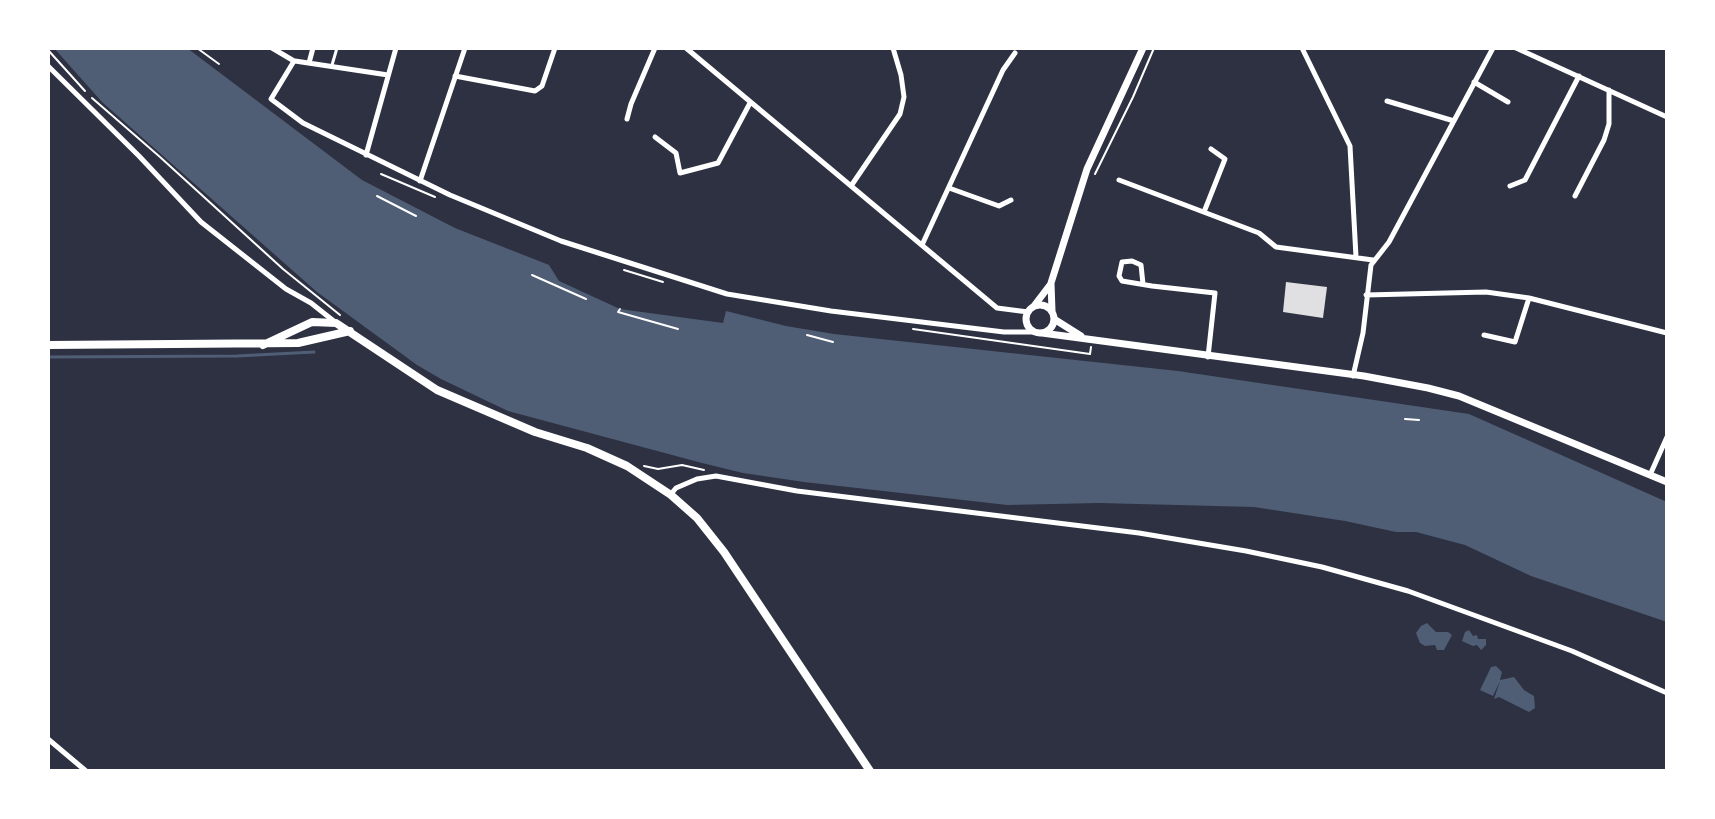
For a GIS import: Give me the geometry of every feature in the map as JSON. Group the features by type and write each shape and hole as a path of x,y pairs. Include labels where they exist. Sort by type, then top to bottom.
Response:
{"main road":[{"path":"263,345 312,322 331,321 350,327 437,390 535,432 587,448 627,466 671,495 697,518 724,552 870,771"},
{"path":"48,345 263,345 312,341 350,327"}],"street":[{"path":"272,48 294,61 388,75"},
{"path":"309,63 313,48"},
{"path":"366,155 396,48"},
{"path":"420,181 465,48"},
{"path":"455,76 535,91 542,86 555,48"},
{"path":"627,119 655,48"},
{"path":"686,48 997,308 1031,309 1044,306 1089,340"},
{"path":"851,186 900,114 904,97 893,48"},
{"path":"1038,332 1027,321 1031,309 1051,283 1087,169 1143,48"},
{"path":"1302,48 1350,146 1356,257"},
{"path":"1353,376 1373,260 1389,242 1493,48"},
{"path":"1516,48 1667,117"},
{"path":"922,245 1003,70 1015,53"},
{"path":"294,61 271,99 303,123 420,181 561,241 727,294 831,311 1004,332 1038,332 1417,386 1459,396 1667,482"},
{"path":"48,66 201,222 331,321 323,333 312,341"},
{"path":"1510,186 1525,180 1579,76"},
{"path":"1474,82 1508,102"},
{"path":"1575,196 1604,140 1609,124 1609,90"},
{"path":"1387,101 1454,121"},
{"path":"655,137 676,153 680,173 718,163 750,103"},
{"path":"1204,212 1225,159 1211,149"},
{"path":"1119,180 1259,233 1276,247 1373,260"},
{"path":"949,188 999,206 1011,200"},
{"path":"1143,284 1141,265 1132,261 1122,262 1119,276 1122,281 1143,284 1215,293 1208,357"},
{"path":"1038,332 1052,327 1051,283"},
{"path":"1366,295 1486,292 1529,298 1667,333"},
{"path":"1484,335 1515,342 1529,298"},
{"path":"1650,475 1667,437"},
{"path":"671,495 676,488 716,476 797,491 1139,533 1246,551 1322,567 1408,591 1572,651 1667,693"},
{"path":"48,739 62,754 86,771"}],"lane":[{"path":"332,65 337,48"}],"path":[{"path":"197,48 219,64"},
{"path":"1093,180 1154,48"},
{"path":"48,50 89,96 350,327"},
{"path":"377,196 416,216"},
{"path":"532,275 586,299"},
{"path":"620,309 618,312 678,329"},
{"path":"807,335 833,342"},
{"path":"1021,345 1090,354 1089,340"},
{"path":"1405,419 1419,420"},
{"path":"643,465 658,469 682,465 707,471"}],"water":[{"path":"54,48 187,48 362,180 455,228 549,265 559,281 620,309 723,323 726,311 834,334 1178,371 1469,414 1667,502 1667,622 1531,576 1465,545 1416,532 1396,532 1254,507 1099,503 1007,505 804,482 743,473 508,411 417,365 317,292 102,102"},
{"path":"1427,623 1436,632 1452,635 1444,650 1420,643 1416,633"},
{"path":"1469,630 1478,639 1486,639 1486,645 1481,650 1477,645 1462,641"},
{"path":"1496,666 1502,672 1500,680 1514,677 1524,690 1534,696 1535,708 1529,712 1499,697 1494,699 1500,681 1493,696 1480,690 1491,667"}],"building":[{"path":"1286,282 1327,287 1323,318 1283,312"}],"waterway":[{"path":"48,357 237,356 314,352"}]}
